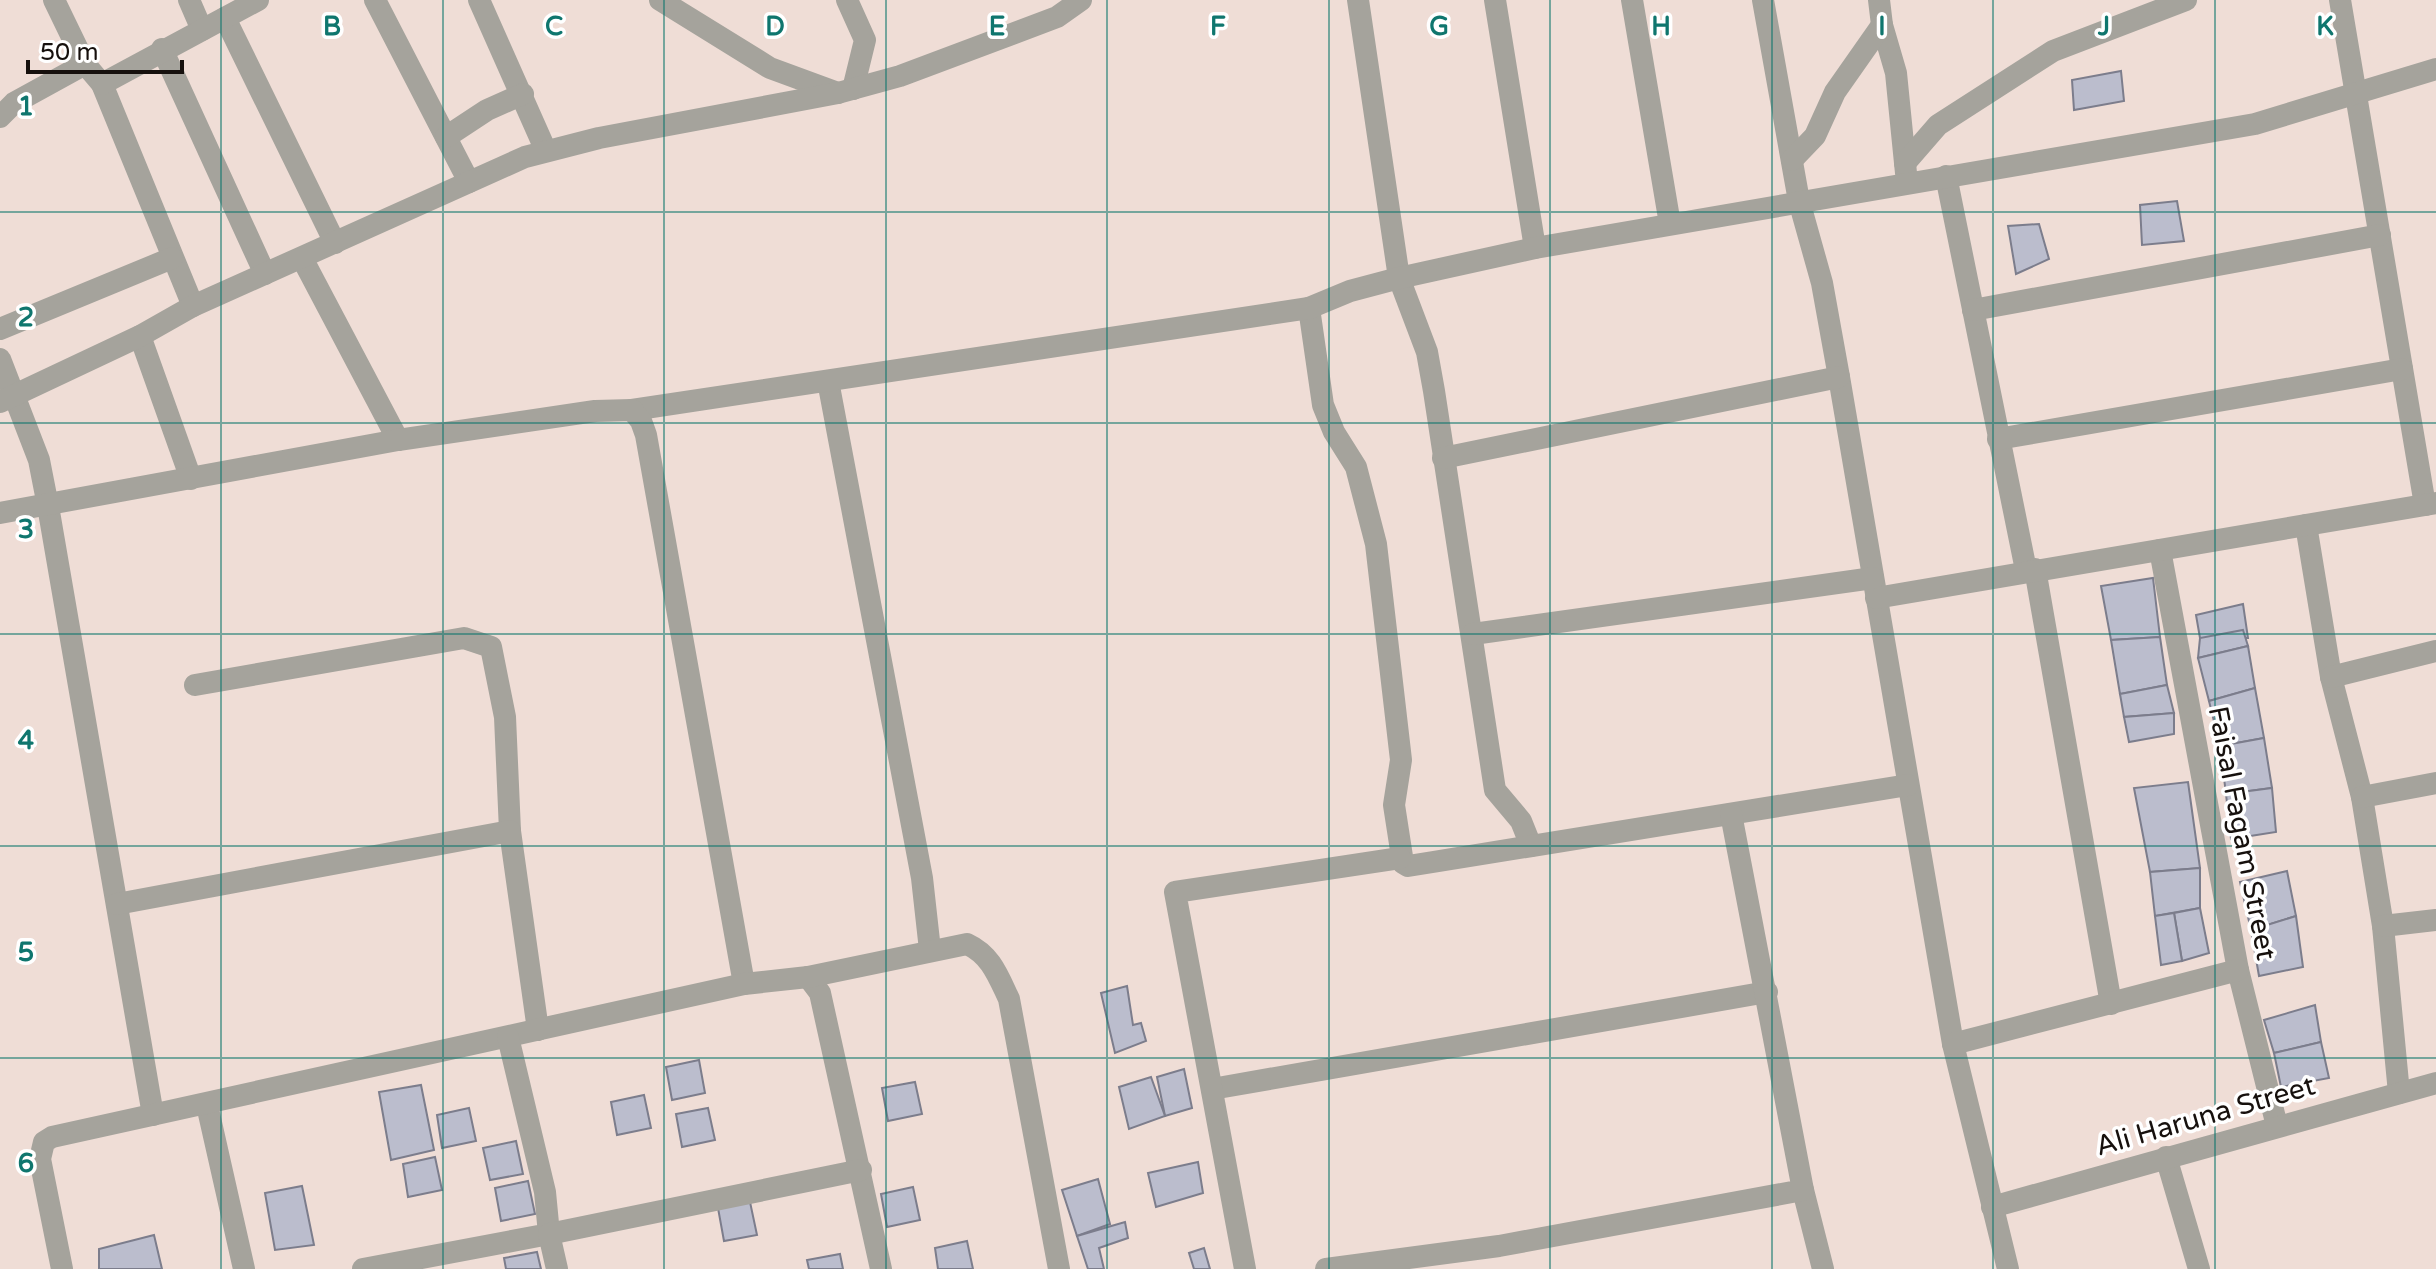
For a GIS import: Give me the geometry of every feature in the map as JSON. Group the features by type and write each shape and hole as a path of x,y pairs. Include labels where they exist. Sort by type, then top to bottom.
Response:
{"street":[{"path":"54,0 85,64 102,84 193,306"},
{"path":"189,0 202,30"},
{"path":"102,84 258,0"},
{"path":"375,0 469,182"},
{"path":"479,0 546,151"},
{"path":"490,0 497,36"},
{"path":"660,0 770,68 846,91"},
{"path":"846,91 865,40 847,0"},
{"path":"7,399 140,336 193,306 469,182 546,151 846,91 900,76 1057,17 1081,0"},
{"path":"1358,0 1399,278 1427,352 1495,790 1521,821 1531,846"},
{"path":"1495,0 1535,248"},
{"path":"1632,0 1670,224"},
{"path":"1763,0 1799,201 1822,283 1953,1044 2008,1269"},
{"path":"1879,0 1882,25 1896,73 1906,173"},
{"path":"1906,173 1938,125 2053,51 2186,0"},
{"path":"1473,634 2030,570 2430,504 2402,369 2340,0"},
{"path":"225,18 335,243"},
{"path":"1792,160 1815,136 1835,92 1882,25"},
{"path":"162,49 265,274"},
{"path":"0,117 14,103 85,64"},
{"path":"0,513 398,440 595,411 632,410 1309,308 1350,291 1399,278 1535,248 1799,201 1906,173 1946,176 2255,124 2436,69"},
{"path":"446,137 487,110 523,94"},
{"path":"1946,176 1998,439 2030,570 2111,1004"},
{"path":"1973,310 2380,235"},
{"path":"0,329 172,258"},
{"path":"302,258 398,440"},
{"path":"1309,308 1323,405 1339,441 1356,467 1376,544 1401,760 1394,805 1400,858 1408,866 1908,785"},
{"path":"140,336 191,479"},
{"path":"0,359 7,399 39,460 153,1115"},
{"path":"1998,439 2402,369"},
{"path":"1443,458 1839,377"},
{"path":"828,381 919,862 930,950"},
{"path":"632,410 641,421 646,435 744,984"},
{"path":"2306,525 2331,677 2362,797 2383,926 2399,1093"},
{"name":"Faisal Fagam Street","path":"2160,550 2238,970 2277,1126"},
{"path":"195,685 464,638 491,647 505,717 510,831 538,1030"},
{"path":"2331,677 2436,651"},
{"path":"2362,797 2436,783"},
{"path":"1731,814 1803,1190 1823,1269"},
{"path":"117,904 510,831"},
{"path":"1245,1269 1175,892 1400,858"},
{"path":"2383,926 2436,920"},
{"path":"62,1269 40,1159 44,1142 744,984 808,977 967,944 980,950 990,961 1009,999 1059,1269"},
{"path":"1953,1044 2238,970"},
{"path":"808,977 820,993 881,1269"},
{"path":"1212,1089 1767,992"},
{"path":"508,1037 545,1192 549,1234 557,1269"},
{"name":"Ali Haruna Street","path":"1992,1207 2436,1083"},
{"path":"207,1105 244,1269"},
{"path":"2166,1157 2199,1269"},
{"path":"363,1269 861,1170"},
{"path":"1326,1269 1499,1246 1803,1190"}],"building":[{"path":"2121,71 2124,101 2074,110 2072,80"},
{"path":"2177,201 2184,241 2142,245 2140,205"},
{"path":"2039,224 2049,259 2016,274 2008,226"},
{"path":"2153,578 2160,637 2111,640 2101,586"},
{"path":"2243,604 2248,638 2200,638 2196,615"},
{"path":"2243,630 2248,646 2198,658 2200,638"},
{"path":"2160,637 2167,685 2120,694 2111,640"},
{"path":"2248,646 2255,688 2209,701 2198,658"},
{"path":"2167,685 2174,713 2124,717 2120,694"},
{"path":"2255,688 2264,738 2220,746 2209,701"},
{"path":"2174,713 2174,734 2129,742 2124,717"},
{"path":"2264,738 2272,788 2226,794 2220,746"},
{"path":"2188,782 2200,868 2150,872 2134,788"},
{"path":"2272,788 2276,832 2231,839 2226,794"},
{"path":"2200,868 2200,908 2155,916 2150,872"},
{"path":"2287,871 2296,916 2251,930 2240,882"},
{"path":"2200,908 2209,953 2182,961 2174,913"},
{"path":"2174,913 2182,961 2161,965 2155,916"},
{"path":"2296,916 2303,967 2259,976 2251,930"},
{"path":"1127,986 1133,1025 1141,1023 1146,1041 1115,1053 1101,993"},
{"path":"2315,1005 2321,1042 2274,1053 2264,1020"},
{"path":"2321,1042 2329,1078 2281,1087 2274,1053"},
{"path":"699,1060 705,1093 672,1100 666,1067"},
{"path":"1184,1069 1192,1108 1165,1116 1157,1077"},
{"path":"1151,1077 1165,1116 1129,1129 1119,1087"},
{"path":"915,1082 922,1114 888,1121 882,1088"},
{"path":"421,1085 434,1150 391,1160 379,1092"},
{"path":"644,1095 651,1128 617,1135 611,1102"},
{"path":"469,1108 476,1141 442,1148 437,1115"},
{"path":"708,1108 715,1140 682,1147 676,1114"},
{"path":"516,1141 523,1174 490,1180 483,1148"},
{"path":"435,1157 442,1190 408,1197 403,1164"},
{"path":"1198,1162 1203,1193 1156,1207 1148,1173"},
{"path":"1098,1179 1110,1224 1077,1236 1062,1190"},
{"path":"528,1181 535,1214 501,1221 495,1188"},
{"path":"302,1186 314,1245 275,1250 265,1193"},
{"path":"913,1187 920,1220 887,1227 881,1194"},
{"path":"750,1202 757,1235 724,1241 718,1208"},
{"path":"1125,1222 1128,1238 1099,1248 1104,1269 1088,1269 1077,1236"},
{"path":"154,1235 162,1269 99,1269 99,1249"},
{"path":"967,1241 973,1269 938,1269 935,1248"},
{"path":"1204,1248 1210,1269 1194,1269 1189,1253"},
{"path":"537,1252 541,1269 506,1269 504,1258"},
{"path":"840,1254 843,1269 809,1269 807,1260"}]}
